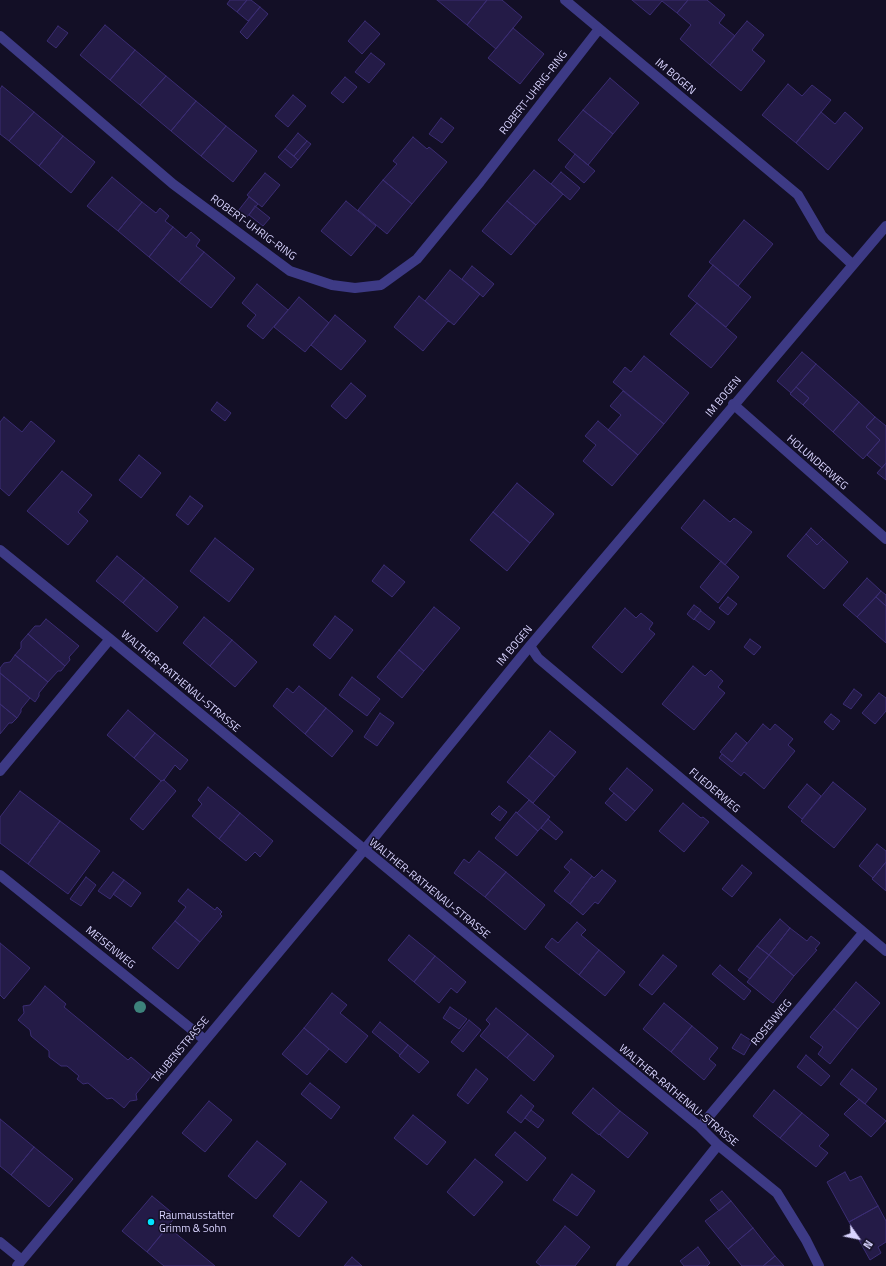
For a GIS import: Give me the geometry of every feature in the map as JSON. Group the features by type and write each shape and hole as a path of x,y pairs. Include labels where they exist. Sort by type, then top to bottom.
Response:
{"street":[{"name":"IM BOGEN","path":"364,850 530,646 733,404 853,265 822,236 798,195 565,0"},
{"name":"ROBERT-UHRIG-RING","path":"0,36 173,184 290,270 332,285 355,288 380,285 417,259 480,182 599,29"},
{"path":"853,265 886,226"},
{"name":"HOLUNDERWEG","path":"733,404 886,539"},
{"name":"WALTHER-RATHENAU-STRASSE","path":"0,550 110,639 700,1127 718,1145 777,1193 806,1240 819,1266"},
{"path":"0,771 110,639"},
{"name":"FLIEDERWEG","path":"530,646 538,658 863,934 886,951"},
{"name":"TAUBENSTRASSE","path":"20,1263 364,850"},
{"name":"MEISENWEG","path":"0,875 205,1040"},
{"name":"ROSENWEG","path":"700,1127 863,934"},
{"path":"621,1266 718,1145"},
{"path":"0,1242 20,1263"}],"building":[{"path":"230,0 247,0 237,12 227,4"},
{"path":"247,0 251,0 260,7 248,21 237,12"},
{"path":"437,0 487,0 467,25"},
{"path":"487,0 502,0 522,17 496,49 467,25"},
{"path":"632,0 688,0 677,13 662,1 650,15"},
{"path":"688,0 707,0 725,15 719,23 735,36 710,65 680,39 691,25 677,13"},
{"path":"260,7 268,14 247,39 240,32"},
{"path":"365,21 380,34 362,54 348,41"},
{"path":"747,21 764,35 752,50 765,61 741,91 710,65"},
{"path":"105,25 135,50 110,80 80,55"},
{"path":"58,26 68,33 56,48 47,41"},
{"path":"513,28 544,54 520,84 488,58"},
{"path":"135,50 166,76 140,105 110,80"},
{"path":"371,53 385,64 369,83 355,72"},
{"path":"166,76 196,101 171,131 140,105"},
{"path":"345,77 357,87 343,103 331,93"},
{"path":"610,78 639,103 613,134 583,110"},
{"path":"788,84 802,96 812,85 831,100 796,143 762,115"},
{"path":"2,86 34,112 9,141 0,134 0,89"},
{"path":"293,95 306,106 288,127 275,116"},
{"path":"196,101 226,126 201,156 171,131"},
{"path":"583,110 613,134 588,165 558,140"},
{"path":"34,112 63,136 39,166 9,141"},
{"path":"821,112 835,124 845,112 863,128 828,170 796,143"},
{"path":"441,118 454,128 442,143 429,134"},
{"path":"226,126 257,151 233,182 201,156"},
{"path":"298,133 307,141 294,156 285,149"},
{"path":"63,136 95,162 71,193 39,166"},
{"path":"413,137 427,149 429,147 447,162 412,204 383,180 397,164 393,161"},
{"path":"307,141 311,144 298,160 294,156"},
{"path":"285,149 298,160 291,168 278,157"},
{"path":"575,154 595,171 584,183 565,167"},
{"path":"534,170 563,194 536,225 507,201"},
{"path":"561,172 580,188 570,200 551,184"},
{"path":"265,173 280,185 262,207 247,195"},
{"path":"112,177 142,202 118,231 87,206"},
{"path":"383,180 412,204 387,234 358,210"},
{"path":"249,197 258,204 246,218 238,211"},
{"path":"346,201 376,226 351,256 321,231"},
{"path":"507,201 536,225 511,255 482,231"},
{"path":"142,202 156,213 160,208 169,216 165,221 173,227 149,257 118,231"},
{"path":"255,206 270,218 263,226 249,215"},
{"path":"744,220 773,244 738,286 709,262"},
{"path":"173,227 186,238 191,232 200,240 196,246 204,252 179,282 149,257"},
{"path":"204,252 235,278 211,308 179,282"},
{"path":"713,265 751,297 726,327 688,296"},
{"path":"472,266 494,284 483,297 462,279"},
{"path":"450,270 480,294 454,325 425,301"},
{"path":"257,284 288,310 263,339 247,326 256,315 242,303"},
{"path":"419,296 450,322 448,321 423,351 394,327"},
{"path":"299,297 329,323 305,352 274,327"},
{"path":"697,303 737,337 711,368 670,334"},
{"path":"335,315 366,341 341,370 311,345"},
{"path":"802,352 816,364 791,393 777,381"},
{"path":"644,356 689,393 664,424 613,382 625,367 631,372"},
{"path":"816,364 859,402 833,432 803,405 809,398 796,387"},
{"path":"351,383 366,396 346,419 331,406"},
{"path":"796,387 809,398 803,405 790,394"},
{"path":"623,391 664,424 638,455 608,430 621,415 610,406"},
{"path":"217,402 231,413 225,421 211,410"},
{"path":"859,402 875,417 866,427 880,440 863,459 833,432"},
{"path":"4,417 22,432 31,421 55,441 9,496 0,488 0,422"},
{"path":"875,417 886,426 886,463 882,468 867,455 880,440 866,427"},
{"path":"598,421 638,455 612,486 583,461 596,445 585,436"},
{"path":"139,455 161,473 141,498 119,480"},
{"path":"886,463 886,480 877,473"},
{"path":"62,471 92,495 78,512 88,521 68,545 27,511"},
{"path":"517,483 554,514 530,543 493,512"},
{"path":"190,496 203,506 188,525 176,515"},
{"path":"704,500 730,522 734,518 752,532 725,565 681,528"},
{"path":"493,512 530,543 507,571 470,540"},
{"path":"811,528 823,539 817,545 806,534"},
{"path":"806,534 817,545 823,539 848,562 824,589 787,556"},
{"path":"215,538 254,569 229,602 190,571"},
{"path":"117,556 144,578 123,603 96,581"},
{"path":"721,561 739,577 718,603 700,587"},
{"path":"384,565 405,582 392,597 372,581"},
{"path":"144,578 178,607 157,632 123,603"},
{"path":"867,578 881,591 857,617 843,605"},
{"path":"881,591 886,595 886,606 876,597"},
{"path":"728,597 737,604 728,615 719,608"},
{"path":"876,597 886,606 886,643 857,617"},
{"path":"694,605 701,610 694,620 687,614"},
{"path":"434,607 460,628 424,671 399,650"},
{"path":"625,608 636,618 641,613 653,623 649,629 655,634 622,673 592,647"},
{"path":"701,611 715,622 709,630 694,619"},
{"path":"335,616 353,630 330,659 313,645"},
{"path":"204,617 232,640 210,666 183,643"},
{"path":"46,619 79,646 69,657 70,660 65,666 28,634 35,626 40,626"},
{"path":"28,634 65,666 48,682 15,655 21,648 21,642"},
{"path":"750,639 761,647 754,655 744,647"},
{"path":"232,640 257,662 235,687 210,666"},
{"path":"399,650 424,671 402,698 377,677"},
{"path":"15,655 48,682 39,693 39,696 35,702 0,673 0,668 4,663 10,662"},
{"path":"693,666 705,676 711,670 723,681 718,687 725,693 694,730 662,704"},
{"path":"0,673 30,698 21,709 21,712 17,718 0,704"},
{"path":"352,677 380,699 367,716 339,695"},
{"path":"299,686 326,708 305,734 273,706 287,688 293,693"},
{"path":"854,689 862,695 851,709 843,704"},
{"path":"879,693 886,698 886,711 875,724 862,713"},
{"path":"0,704 17,718 12,723 9,723 0,734"},
{"path":"326,708 353,731 332,757 305,734"},
{"path":"128,710 155,733 134,758 107,735"},
{"path":"380,713 394,723 377,746 364,737"},
{"path":"831,714 840,721 833,730 824,722"},
{"path":"763,724 770,730 775,724 793,739 788,745 795,751 764,789 744,772 741,776 719,758 722,754 732,762"},
{"path":"550,731 576,752 555,777 529,756"},
{"path":"155,733 188,760 180,770 175,765 164,780 161,781 134,758"},
{"path":"736,733 747,743 732,762 720,752"},
{"path":"529,756 555,777 533,803 507,782"},
{"path":"627,768 653,790 635,811 609,789"},
{"path":"164,780 176,791 143,830 130,819 161,781"},
{"path":"833,782 866,809 834,848 801,821"},
{"path":"807,784 821,796 802,819 788,807"},
{"path":"208,787 240,813 219,839 192,816 202,804 198,800"},
{"path":"20,791 60,821 28,864 0,843 0,817"},
{"path":"614,793 635,811 626,821 605,803"},
{"path":"529,800 550,817 538,831 517,813"},
{"path":"683,803 701,818 703,817 709,822 684,852 659,831"},
{"path":"499,806 507,812 500,821 491,814"},
{"path":"516,812 538,831 517,856 495,838"},
{"path":"240,813 273,841 260,857 255,852 246,861 219,839"},
{"path":"548,819 563,832 556,840 541,828"},
{"path":"60,821 100,851 68,894 28,864"},
{"path":"877,844 886,851 886,862 873,878 859,866"},
{"path":"479,851 506,872 485,897 454,873 464,859 469,863"},
{"path":"571,859 592,876 570,904 554,891 570,872 564,867"},
{"path":"886,862 886,891 872,879"},
{"path":"742,865 752,873 732,897 722,889"},
{"path":"602,870 616,881 598,904 595,902 583,915 570,904 592,876 594,878"},
{"path":"113,872 124,880 110,899 98,891"},
{"path":"506,872 545,905 525,930 485,897"},
{"path":"86,877 96,885 81,906 70,899"},
{"path":"124,880 141,893 131,907 113,894"},
{"path":"188,889 215,910 217,907 222,912 220,914 222,916 200,942 175,921 186,907 178,901"},
{"path":"780,919 790,928 769,955 757,946"},
{"path":"175,921 200,942 178,969 152,948"},
{"path":"577,922 586,930 581,935 599,950 579,975 545,947 552,938 558,943"},
{"path":"790,928 807,941 811,936 820,943 815,949 817,950 794,976 769,955"},
{"path":"409,935 435,956 414,982 388,960"},
{"path":"0,943 30,968 4,999 0,995"},
{"path":"757,946 769,955 750,979 738,970"},
{"path":"599,950 625,972 605,996 579,975"},
{"path":"663,955 677,966 652,995 639,985"},
{"path":"769,955 794,976 773,1003 747,982"},
{"path":"435,956 466,982 457,993 451,988 439,1003 414,982"},
{"path":"720,965 751,991 744,1000 712,974"},
{"path":"856,982 880,1003 858,1029 834,1009"},
{"path":"45,986 66,1004 64,1007 128,1060 131,1057 152,1075 136,1094 137,1100 130,1101 124,1108 112,1098 107,1099 88,1083 83,1084 77,1079 79,1076 67,1066 61,1066 49,1057 49,1051 31,1036 30,1030 18,1020 24,1013 23,1006 30,1005"},
{"path":"332,993 347,1005 340,1013 368,1036 346,1063 304,1028"},
{"path":"664,1003 692,1026 671,1052 643,1029"},
{"path":"450,1007 467,1019 459,1029 443,1018"},
{"path":"496,1008 528,1034 507,1058 480,1036 490,1024 486,1020"},
{"path":"834,1009 858,1029 830,1064 818,1054 823,1047 810,1037"},
{"path":"469,1020 481,1030 463,1052 451,1042"},
{"path":"380,1022 408,1045 400,1055 372,1032"},
{"path":"692,1026 718,1048 709,1059 716,1065 704,1080 671,1052"},
{"path":"304,1028 329,1049 307,1075 282,1054"},
{"path":"528,1034 554,1056 534,1081 507,1058"},
{"path":"741,1034 752,1041 744,1055 732,1048"},
{"path":"408,1045 429,1062 419,1073 399,1056"},
{"path":"806,1055 830,1076 821,1086 797,1067"},
{"path":"476,1069 488,1079 468,1104 457,1095"},
{"path":"852,1069 877,1089 865,1104 840,1084"},
{"path":"310,1083 340,1107 331,1119 301,1094"},
{"path":"593,1088 620,1111 599,1135 572,1113"},
{"path":"774,1090 802,1113 780,1138 753,1116"},
{"path":"521,1095 534,1106 521,1123 507,1112"},
{"path":"859,1099 886,1121 871,1137 844,1114"},
{"path":"209,1101 232,1120 205,1152 182,1133"},
{"path":"531,1110 544,1120 538,1128 525,1118"},
{"path":"620,1111 648,1133 628,1158 600,1135"},
{"path":"802,1113 829,1135 819,1146 828,1153 816,1167 780,1138"},
{"path":"413,1115 446,1142 427,1165 394,1138"},
{"path":"0,1119 34,1147 11,1175 0,1166"},
{"path":"515,1132 546,1158 527,1181 495,1155"},
{"path":"257,1141 286,1164 256,1199 228,1176"},
{"path":"34,1147 73,1179 49,1207 11,1175"},
{"path":"475,1159 503,1182 474,1216 447,1192"},
{"path":"845,1172 850,1181 861,1176 878,1206 849,1222 827,1182"},
{"path":"572,1174 595,1191 577,1216 553,1200"},
{"path":"301,1181 327,1202 299,1237 273,1216"},
{"path":"722,1191 731,1201 719,1211 710,1200"},
{"name":"Raumausstatter Grimm & Sohn","path":"152,1196 176,1216 147,1252 122,1231"},
{"path":"731,1201 753,1228 728,1249 705,1221"},
{"path":"878,1206 886,1221 886,1242 878,1247 881,1253 870,1260 849,1222"},
{"path":"565,1226 590,1247 575,1266 541,1266 536,1262"},
{"path":"168,1227 215,1266 164,1266 147,1252"},
{"path":"753,1228 775,1256 763,1266 742,1266 728,1249"},
{"path":"698,1247 710,1263 707,1266 684,1266 680,1261"},
{"path":"775,1256 784,1266 763,1266"},
{"path":"352,1257 362,1266 344,1266"}],"place":[{"name":"Raumausstatter Grimm & Sohn","path":"151,1222"}]}
